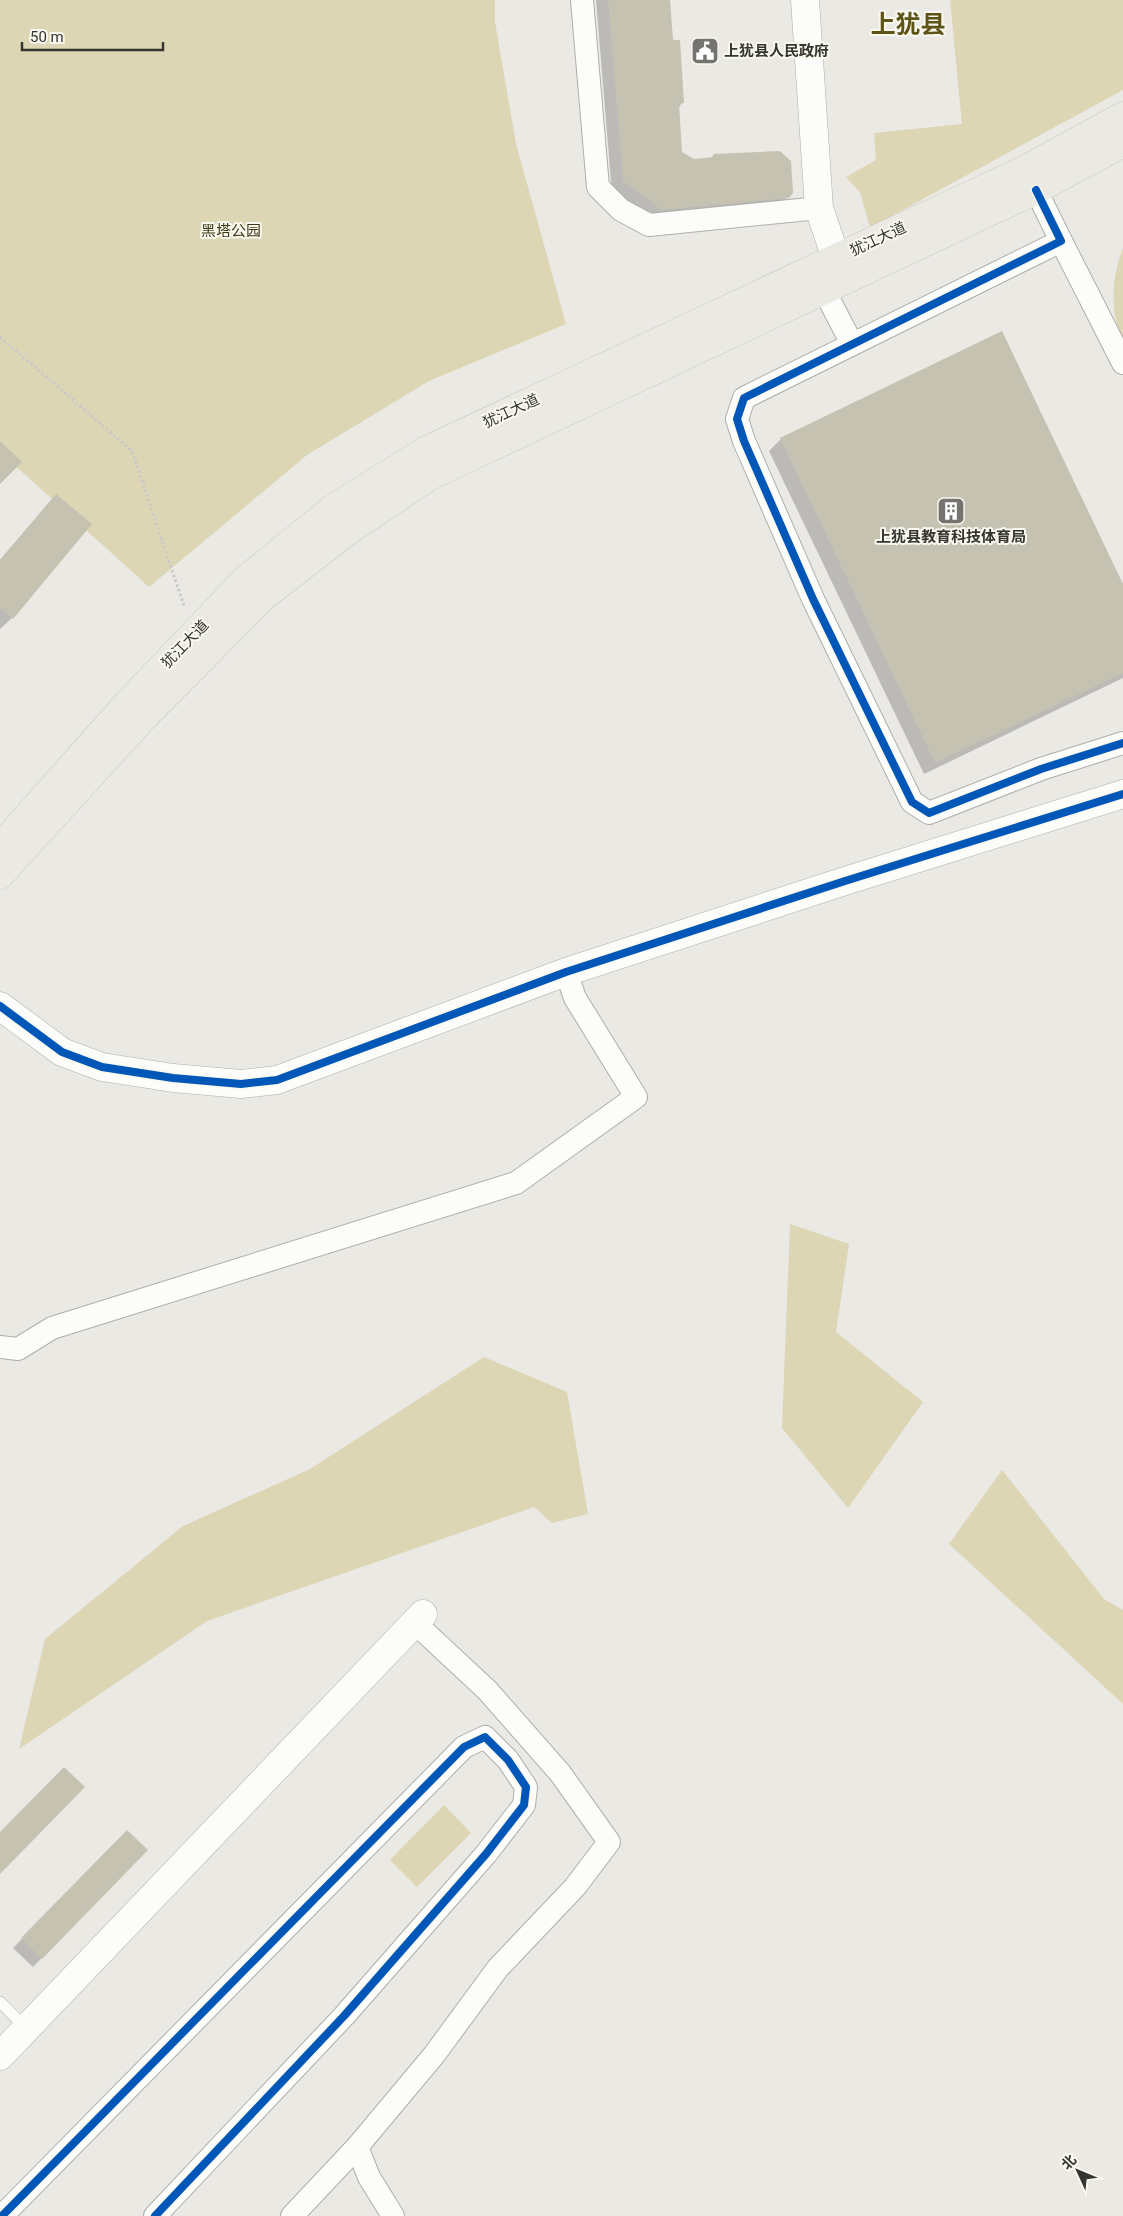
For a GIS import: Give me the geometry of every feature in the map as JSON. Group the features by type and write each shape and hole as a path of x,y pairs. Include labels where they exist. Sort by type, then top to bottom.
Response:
{"main road":[{"name":"犹江大道","path":"0,847 127,704 246,579 335,507 426,451 1026,169 1123,116"},
{"name":"犹江大道","path":"0,875 142,719 264,596 344,534 428,477 1036,190 1123,143"}],"street":[{"path":"582,0 598,187 620,210 649,225 819,208"},
{"path":"805,0 819,208 836,258"},
{"path":"1036,190 1123,363"},
{"path":"1062,241 744,398 738,419 744,441 813,599 912,802 929,813 1041,769 1123,743"},
{"path":"824,290 852,344"},
{"path":"0,1006 62,1052 102,1067 173,1078 241,1084 277,1080 566,972 846,880 1123,794"},
{"path":"0,1347 18,1348 52,1328 516,1183 636,1097 575,998 566,972"},
{"path":"0,2056 419,1619 487,1690 560,1774 609,1842 575,1887 498,1968 434,2055 357,2148 292,2216"},
{"path":"2,2216 464,1747 485,1737 508,1760 526,1787 524,1805 486,1854 344,2016 165,2213"},
{"path":"357,2148 369,2178 393,2216"}],"lane":[{"path":"0,2002 26,2028"}],"path":[{"path":"0,337 132,451 184,606"}],"green space":[{"name":"黑塔公园","path":"0,0 495,0 495,22 516,144 566,324 429,381 307,455 149,587 0,452"},
{"path":"950,0 1123,0 1123,90 870,228 860,192 846,177 876,160 874,133 962,124"},
{"path":"1123,248 1123,340 1114,306 1114,282"},
{"path":"790,1224 849,1244 836,1332 923,1402 848,1508 782,1428"},
{"path":"484,1357 567,1392 588,1514 552,1523 534,1507 207,1621 19,1749 45,1639 183,1526 310,1469"},
{"path":"1002,1470 1104,1599 1123,1610 1123,1704 949,1544"},
{"path":"444,1805 471,1833 417,1887 390,1860"}],"building":[{"path":"608,0 670,0 673,40 680,40 684,103 679,104 682,152 694,159 714,157 713,154 780,151 791,161 793,193 789,198 662,210 623,181"},
{"name":"上犹县教育科技体育局","path":"1002,331 1123,584 1123,673 935,763 780,438"},
{"path":"0,441 22,462 0,484"},
{"path":"56,494 92,524 13,619 0,608 0,560"},
{"path":"64,1767 85,1787 0,1874 0,1832"},
{"path":"127,1830 148,1850 42,1959 21,1938"}],"cycle path":[{"path":"1036,190 1061,241 744,398 737,419 744,441 813,599 912,802 929,813 1041,769 1123,743"},
{"path":"0,1006 62,1052 102,1067 173,1078 241,1084 277,1080 566,972 845,881 1123,794"},
{"path":"2,2216 464,1747 485,1737 508,1760 526,1787 524,1805 486,1854 344,2016 155,2216"}],"place":[{"name":"上犹县人民政府","path":"705,51"},
{"name":"上犹县教育科技体育局","path":"951,511"}],"district":[{"name":"上犹县","path":"908,24"}]}
